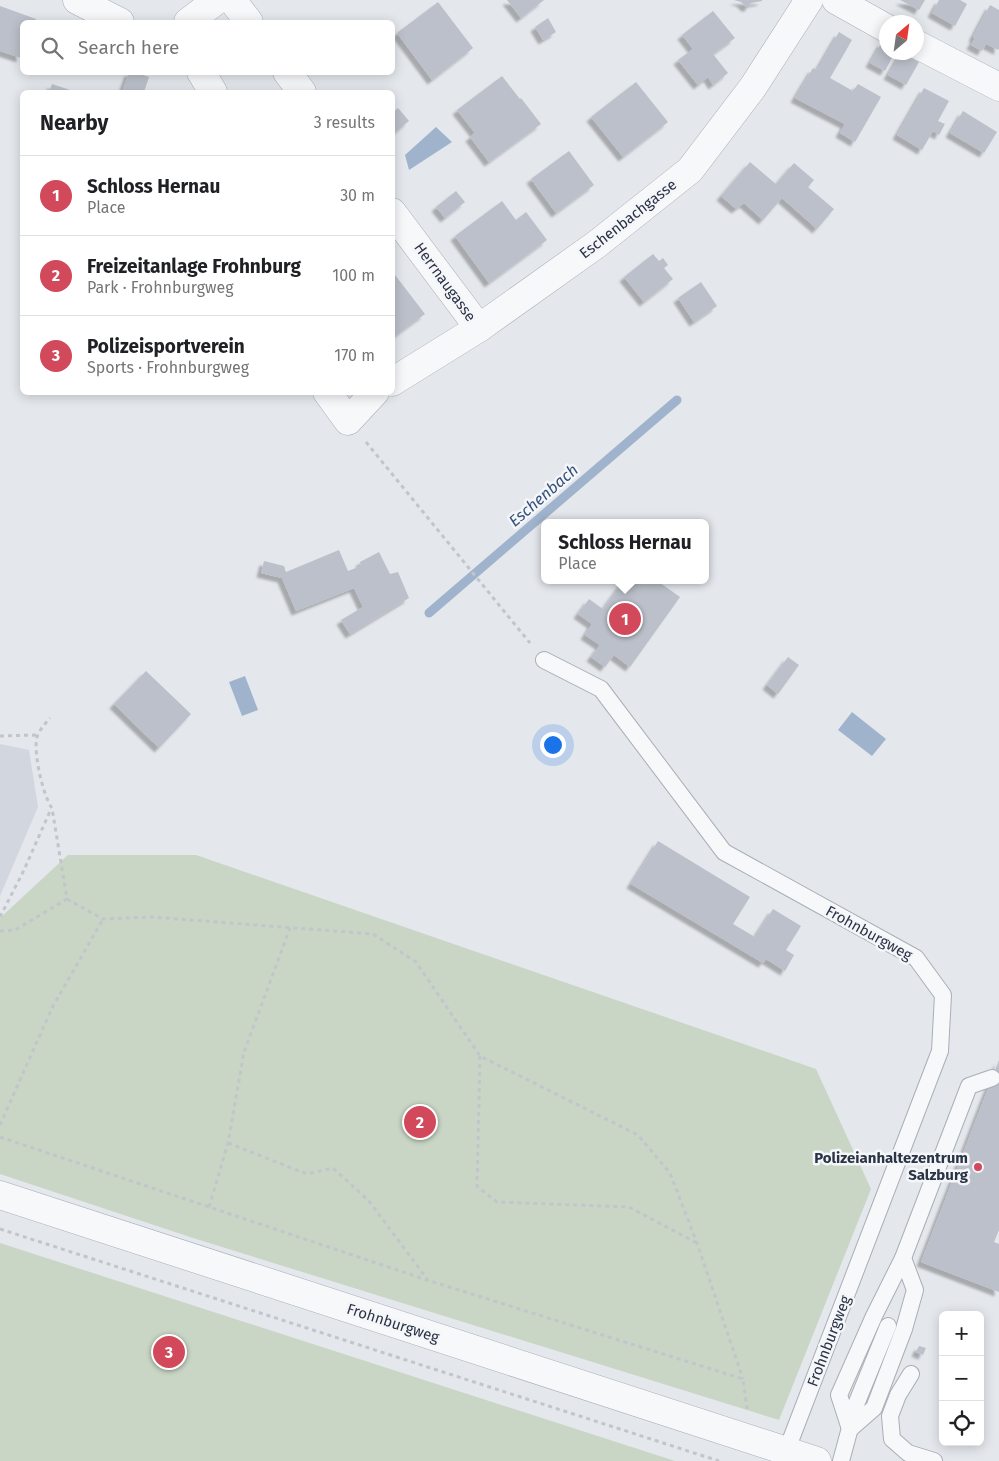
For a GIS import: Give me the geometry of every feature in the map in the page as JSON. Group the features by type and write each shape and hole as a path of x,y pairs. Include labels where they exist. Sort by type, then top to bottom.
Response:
{"street":[{"path":"77,0 116,20"},
{"path":"191,20 217,0"},
{"path":"232,0 248,20"},
{"name":"Eschenbachgasse","path":"395,380 479,328 618,230 690,170 753,87 809,0"},
{"path":"836,0 879,24"},
{"path":"924,48 999,87"},
{"path":"203,75 212,90"},
{"path":"289,75 300,90"},
{"name":"Herrnaugasse","path":"395,216 479,328"},
{"path":"329,395 348,421 372,395"},
{"name":"Frohnburgweg","path":"0,1195 817,1461"}],"lane":[{"name":"Frohnburgweg","path":"544,660 601,689 724,852 916,958 943,995 940,1051 786,1452"},
{"path":"850,1429 839,1394 874,1316 903,1258 969,1086 992,1078"},
{"path":"850,1429 874,1408 904,1329 915,1290 903,1258"},
{"path":"841,1461 858,1402 888,1326"},
{"path":"911,1374 898,1395 890,1416 892,1440 908,1452 934,1461"}],"path":[{"path":"348,421 544,660"},
{"path":"50,718 38,735 36,744 46,801 52,808 67,899"},
{"path":"0,736 38,735"},
{"path":"0,917 52,808"},
{"path":"67,899 103,919 152,917 373,934 416,962 480,1056 638,1135 670,1173 697,1243 743,1379 748,1413 735,1435"},
{"path":"0,932 15,930 67,899"},
{"path":"0,1125 52,1008 103,919"},
{"path":"209,1207 228,1143 244,1052 290,928"},
{"path":"480,1056 477,1186 497,1202 629,1207 697,1243"},
{"path":"0,1137 427,1280 743,1379"},
{"path":"228,1143 306,1174 333,1168 370,1201 427,1280"},
{"path":"0,1229 719,1461"}],"shaded area":[{"path":"0,744 29,750 38,807 0,896"}],"green space":[{"path":"68,855 196,855 816,1069 871,1189 779,1420 193,1238 0,1174 0,918"},
{"path":"0,1243 675,1461 0,1461"}],"water":[{"path":"436,127 452,142 409,170 405,155"},
{"path":"245,676 258,710 242,716 229,682"},
{"path":"852,712 886,739 872,756 838,730"}],"building":[{"path":"507,0 544,0 521,18"},
{"path":"734,0 762,1 751,3 749,7 746,7 741,2"},
{"path":"900,0 925,0 919,10"},
{"path":"939,0 960,0 967,4 955,26 932,13"},
{"path":"438,2 473,48 432,80 397,33"},
{"path":"990,5 999,10 999,48 998,50 986,44 982,51 971,45 975,38 973,37"},
{"path":"0,6 36,19 20,20 20,58 0,51"},
{"path":"713,11 735,38 713,54 728,73 713,85 708,77 698,85 678,60 693,49 682,35"},
{"path":"548,18 556,32 543,40 535,27"},
{"path":"839,32 852,40 830,78 853,91 858,84 881,97 855,142 840,133 845,124 795,98 813,68 817,70"},
{"path":"879,47 879,60 891,60 885,71 870,63"},
{"path":"897,60 915,60 919,62 906,85 888,75"},
{"path":"128,75 149,77 145,90 123,90"},
{"path":"502,76 541,124 489,162 470,137 475,133 457,110"},
{"path":"636,82 668,122 623,157 591,117"},
{"path":"52,84 70,90 50,90"},
{"path":"924,88 949,101 938,121 945,124 939,135 933,131 922,150 897,135"},
{"path":"398,108 409,121 395,133 395,110"},
{"path":"963,111 997,132 984,153 950,133"},
{"path":"569,151 594,185 556,213 531,179"},
{"path":"750,162 776,184 794,163 814,180 808,187 834,209 817,229 782,198 763,220 744,203 736,209 721,196"},
{"path":"456,191 465,202 445,218 436,207"},
{"path":"502,201 516,220 526,212 547,240 489,283 455,236"},
{"path":"653,254 659,261 663,258 668,265 664,268 673,279 644,302 624,277"},
{"path":"395,275 425,314 395,336"},
{"path":"701,282 717,306 694,322 678,298"},
{"path":"339,550 348,571 361,566 360,562 379,552 390,574 398,572 409,598 350,634 341,620 363,607 354,588 296,611 282,578 261,573 264,561 284,566 286,572"},
{"path":"621,584 662,584 680,597 630,667 614,655 605,667 591,657 600,645 585,635 592,624 578,614 589,599 603,609"},
{"path":"788,657 799,665 778,694 767,685"},
{"path":"146,671 191,714 159,748 114,704"},
{"path":"658,841 750,897 733,924 755,937 773,909 801,926 786,950 794,955 785,971 766,959 763,963 631,884"},
{"name":"Polizeianhaltezentrum Salzburg","path":"999,1060 999,1230 994,1242 999,1244 999,1292 921,1262"},
{"path":"919,1346 926,1348 923,1355 916,1352"}],"waterway":[{"name":"Eschenbach","path":"429,613 677,400"}],"place":[{"name":"Schloss Hernau","path":"625,619"},
{"name":"Freizeitanlage Frohnburg","path":"420,1122"},
{"name":"Polizeianhaltezentrum Salzburg","path":"978,1167"},
{"name":"Polizeisportverein","path":"169,1352"}]}
